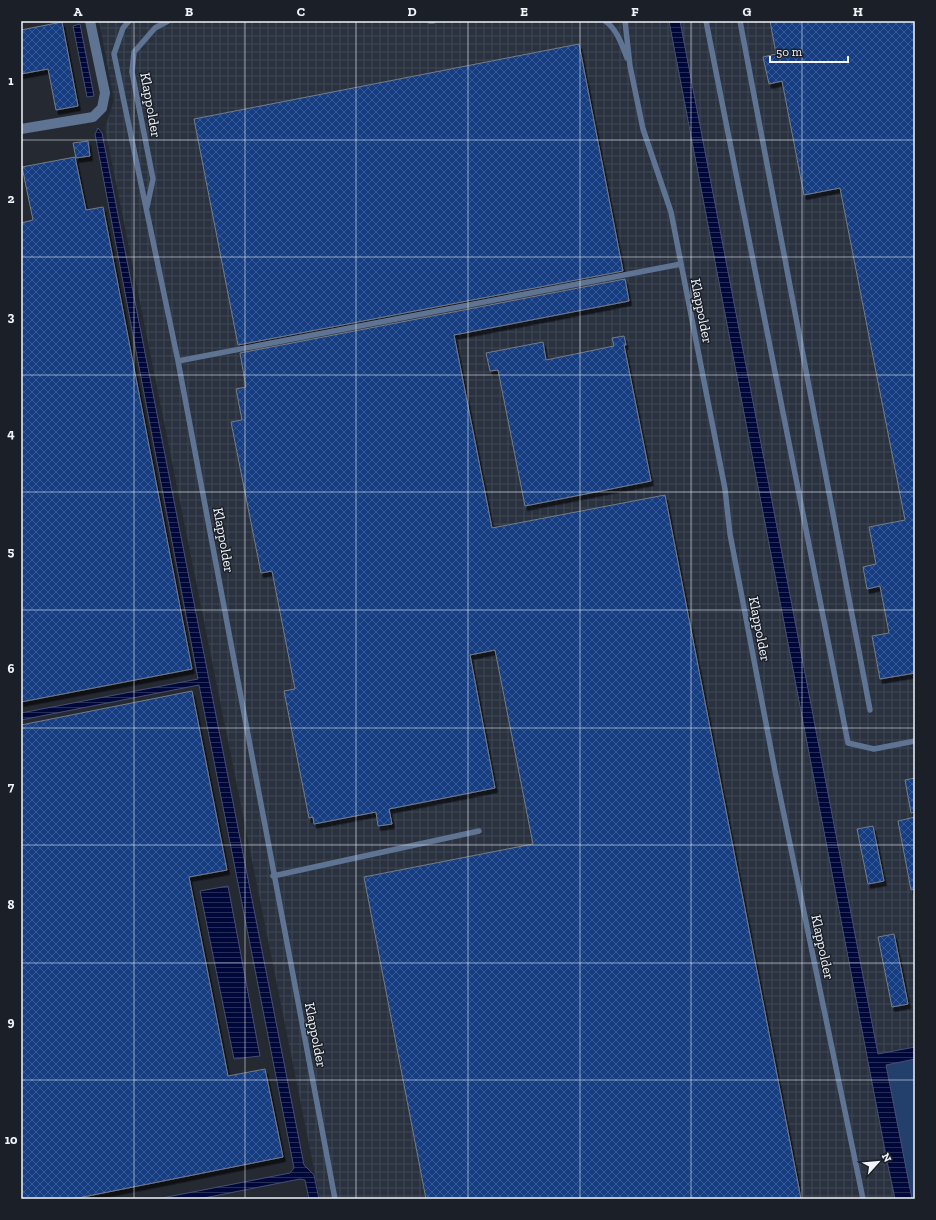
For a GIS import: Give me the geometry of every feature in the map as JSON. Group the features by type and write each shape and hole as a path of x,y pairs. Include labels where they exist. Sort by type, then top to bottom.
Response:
{"street":[{"path":"21,129 93,117 102,108 104,93 90,21"}],"lane":[{"name":"Klappolder","path":"129,21 123,28 114,54 178,361 335,1199"},
{"name":"Klappolder","path":"146,209 153,179 132,72 134,52 155,28 168,21"},
{"name":"Klappolder","path":"605,21 610,24 618,36 630,66"},
{"name":"Klappolder","path":"625,21 630,66 643,128 671,212 725,489 730,534 776,776 863,1199"},
{"path":"706,21 848,743 874,749 915,741"},
{"path":"740,21 870,710"},
{"path":"178,361 681,264"},
{"path":"274,876 478,831"}],"shaded area":[{"path":"99,21 915,21 915,1199 320,1199 105,128 114,100"},
{"path":"669,21 680,21 878,1054 915,1047 915,1059 886,1065 912,1199 895,1199 887,1161"},
{"path":"80,24 94,96 87,97 73,26"},
{"path":"98,128 102,133 304,1165 314,1175 319,1199 309,1199 305,1180 300,1179 199,1199 157,1199 290,1173 294,1168 199,685 21,720 21,713 198,679 95,134"},
{"path":"228,886 260,1056 234,1059 200,891"},
{"path":"915,1059 915,1199 912,1199 886,1065"}],"building":[{"path":"770,21 915,21 915,673 880,679 872,636 889,633 880,586 867,589 863,567 876,564 869,527 905,520 840,188 804,195 782,81 769,84 763,57 776,54"},
{"path":"62,22 78,106 56,110 48,69 21,74 21,30"},
{"path":"579,44 623,271 238,345 194,119"},
{"path":"88,141 90,156 76,158 73,143"},
{"path":"75,157 86,210 103,207 192,669 21,702 21,223 33,220 22,167"},
{"path":"625,279 629,301 454,335 492,528 665,495 801,1199 426,1199 364,877 533,844 495,650 470,655 495,788 389,809 392,824 378,826 376,812 314,824 313,817 309,818 284,691 295,689 272,571 261,573 231,422 242,420 236,389 246,387 240,353"},
{"path":"624,336 626,345 624,345 651,481 525,506 498,370 490,371 486,353 543,342 546,360 614,346 612,338"},
{"path":"192,691 227,870 189,877 228,1076 265,1069 283,1157 73,1199 21,1199 21,725"},
{"path":"915,778 915,812 911,813 905,780"},
{"path":"915,817 915,889 911,890 898,821"},
{"path":"873,826 884,881 868,884 857,829"},
{"path":"894,934 908,1004 892,1007 878,937"}]}
